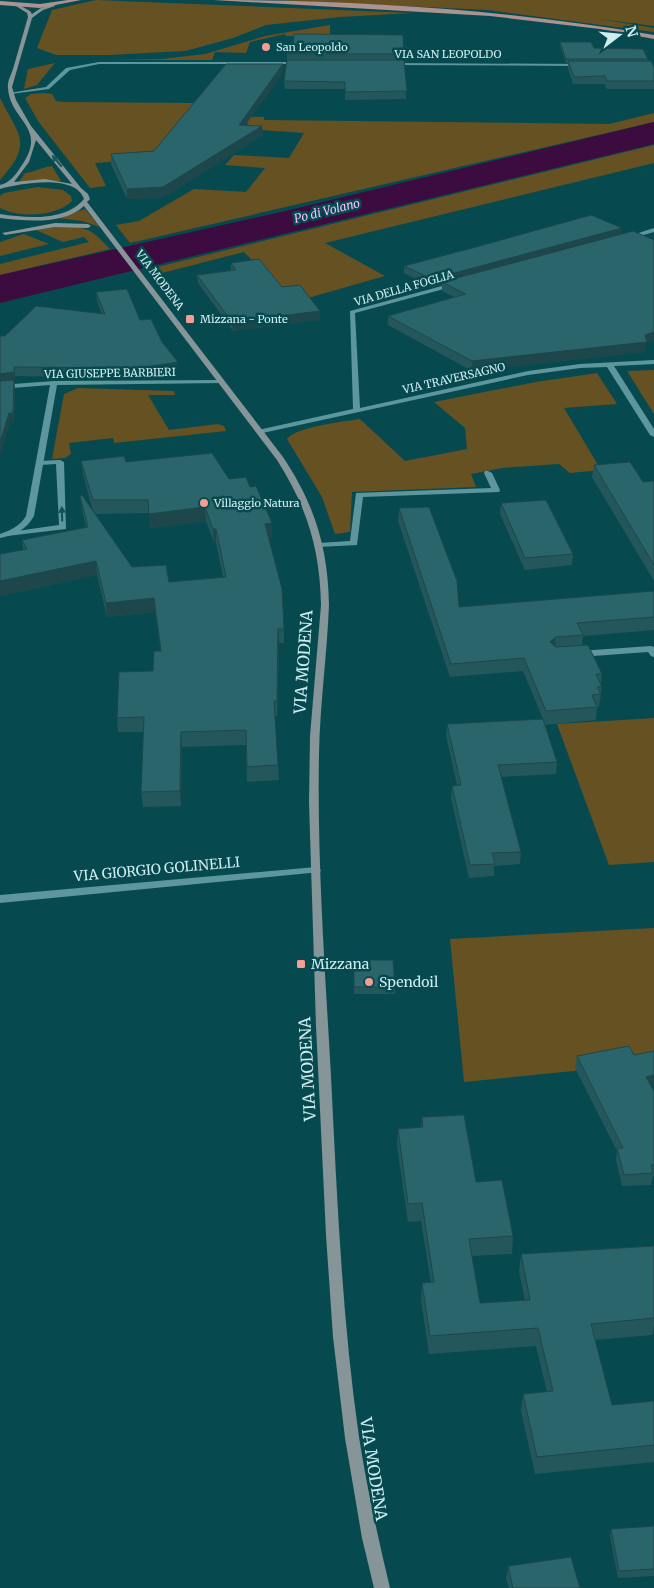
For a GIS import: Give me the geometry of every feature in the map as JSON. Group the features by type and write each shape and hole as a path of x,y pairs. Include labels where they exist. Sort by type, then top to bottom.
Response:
{"main road":[{"path":"30,17 42,9 78,0"},
{"path":"216,0 477,12 571,23 654,37"},
{"path":"0,3 18,6 54,5"},
{"path":"11,93 11,80 30,17 29,12 18,6"},
{"name":"VIA MODENA","path":"11,93 34,134 78,188 86,195 85,203 280,458 302,495 319,545 325,593 314,738 316,870 320,1010 332,1224 343,1356 359,1491 382,1588"},
{"path":"7,185 30,158 34,146 34,134"},
{"path":"0,187 44,182 78,188"},
{"path":"46,218 72,211 85,203"},
{"path":"0,216 46,218 108,232"},
{"path":"3,234 36,218"},
{"path":"3,234 54,225 88,226"}],"street":[{"path":"11,93 47,88 68,69 94,63 304,64"},
{"name":"VIA SAN LEOPOLDO","path":"383,64 587,65"},
{"path":"615,241 654,230"},
{"path":"644,233 654,238"},
{"name":"VIA DELLA FOGLIA","path":"357,411 352,312 464,282"},
{"name":"VIA TRAVERSAGNO","path":"261,432 528,373 609,364 654,362"},
{"path":"609,364 654,435"},
{"name":"VIA GIUSEPPE BARBIERI","path":"0,387 54,383 221,382"},
{"path":"10,534 24,526 30,516 54,383"},
{"path":"0,536 63,527 60,462 40,463"},
{"path":"319,545 354,543 359,495 496,490 488,473"},
{"path":"565,655 651,649 654,654"},
{"name":"VIA GIORGIO GOLINELLI","path":"0,899 316,870"}],"shaded area":[{"path":"96,0 413,13 340,17 266,25 233,38 185,51 109,55 56,55 37,48 52,10"},
{"path":"274,0 654,0 654,26 599,19 654,28 654,32 488,10"},
{"path":"330,25 330,36 286,36 285,34 250,42 246,53 215,52 212,60 106,60 162,59 205,54 265,36"},
{"path":"55,63 37,85 24,89 28,69"},
{"path":"31,94 52,94 56,101 63,102 193,103 191,116 264,117 264,120 609,124 654,113 654,122 130,243 116,225 139,221 194,189 246,192 265,168 225,165 234,155 289,158 304,133 246,129 248,123 181,122 175,158 95,163 106,186 90,188 38,121 25,98"},
{"path":"0,98 17,131 20,139 20,148 11,167 0,180"},
{"path":"654,145 654,163 325,243 385,276 294,302 244,252 154,275 149,269"},
{"path":"52,166 61,181 19,182 25,173"},
{"path":"38,187 63,190 71,196 72,201 57,210 37,214 17,213 0,208 0,196 4,193"},
{"path":"85,209 100,227 82,221 57,218"},
{"path":"62,226 78,227 89,231 110,249 0,275 0,264 89,242 84,237 63,242 36,230"},
{"path":"24,234 49,244 0,256 0,242"},
{"path":"654,370 654,414 627,371"},
{"path":"597,373 617,404 564,408 601,470 570,473 559,464 502,468 471,474 476,487 352,492 350,532 335,534 322,497 287,439 310,428 360,419 405,461 467,449 465,428 434,402 536,382"},
{"path":"78,388 174,391 175,395 148,395 169,430 218,424 224,426 226,431 114,443 113,438 69,443 71,454 65,458 52,459 64,394"},
{"path":"654,718 654,862 609,865 557,724"},
{"path":"654,928 654,1063 464,1082 450,939"}],"water":[{"name":"Po di Volano","path":"654,122 654,144 0,303 0,275 281,212"}],"building":[{"path":"294,34 403,35 404,54 287,54 288,47 293,47"},
{"path":"560,42 591,42 594,48 643,49 648,59 566,59"},
{"path":"287,60 404,60 407,91 345,92 345,82 284,81"},
{"path":"568,61 651,61 654,67 654,81 607,81 605,76 574,77"},
{"path":"226,64 283,64 239,125 262,126 163,187 127,189 111,154 154,151"},
{"path":"591,215 622,228 432,279 404,266 476,247"},
{"path":"633,231 654,240 654,332 645,335 647,342 472,361 388,316 466,294 442,282"},
{"path":"259,259 282,287 300,285 320,311 232,322 197,275 236,270 231,263"},
{"path":"127,289 140,320 151,319 162,342 178,362 140,368 14,367 14,372 0,374 0,336 5,336 36,306 105,314 96,292"},
{"path":"14,380 13,413 9,413 0,442 0,381"},
{"path":"212,453 229,479 246,477 250,487 256,486 272,523 265,524 282,589 284,629 278,629 277,701 274,701 278,765 247,767 246,730 181,732 180,791 141,792 144,717 117,718 119,672 153,671 154,651 161,651 154,598 106,603 96,561 0,581 0,554 27,549 22,540 88,527 80,496 82,495 132,567 166,565 169,582 226,577 216,529 213,529 205,507 149,514 148,500 93,500 81,461 124,456 126,462"},
{"path":"630,462 643,482 654,481 654,565 594,465"},
{"path":"546,500 573,554 525,558 501,503"},
{"path":"429,507 457,581 459,607 654,591 654,617 577,623 583,635 556,637 550,642 556,647 588,645 602,674 596,674 602,687 597,687 601,694 592,695 597,707 546,711 524,658 451,664 399,508"},
{"path":"543,719 557,762 498,765 521,852 492,853 495,864 470,865 452,786 461,785 447,724"},
{"path":"354,960 393,960 395,987 354,987"},
{"path":"629,1046 634,1055 654,1051 654,1075 646,1077 654,1091 654,1165 651,1165 653,1173 624,1175 617,1148 623,1148 577,1056"},
{"path":"464,1115 476,1182 502,1180 513,1236 469,1239 480,1303 530,1300 521,1254 654,1246 654,1318 591,1324 612,1405 654,1401 654,1445 537,1457 523,1394 553,1391 538,1328 430,1336 422,1283 434,1282 422,1203 408,1204 398,1129 423,1127 422,1117"},
{"path":"654,1526 654,1569 619,1571 611,1529"},
{"path":"571,1557 580,1588 513,1588 508,1566"}],"place":[{"name":"San Leopoldo","path":"266,47"},
{"name":"Mizzana - Ponte","path":"190,319"},
{"name":"Villaggio Natura","path":"204,503"},
{"name":"Mizzana","path":"301,964"},
{"name":"Spendoil","path":"369,982"}]}
